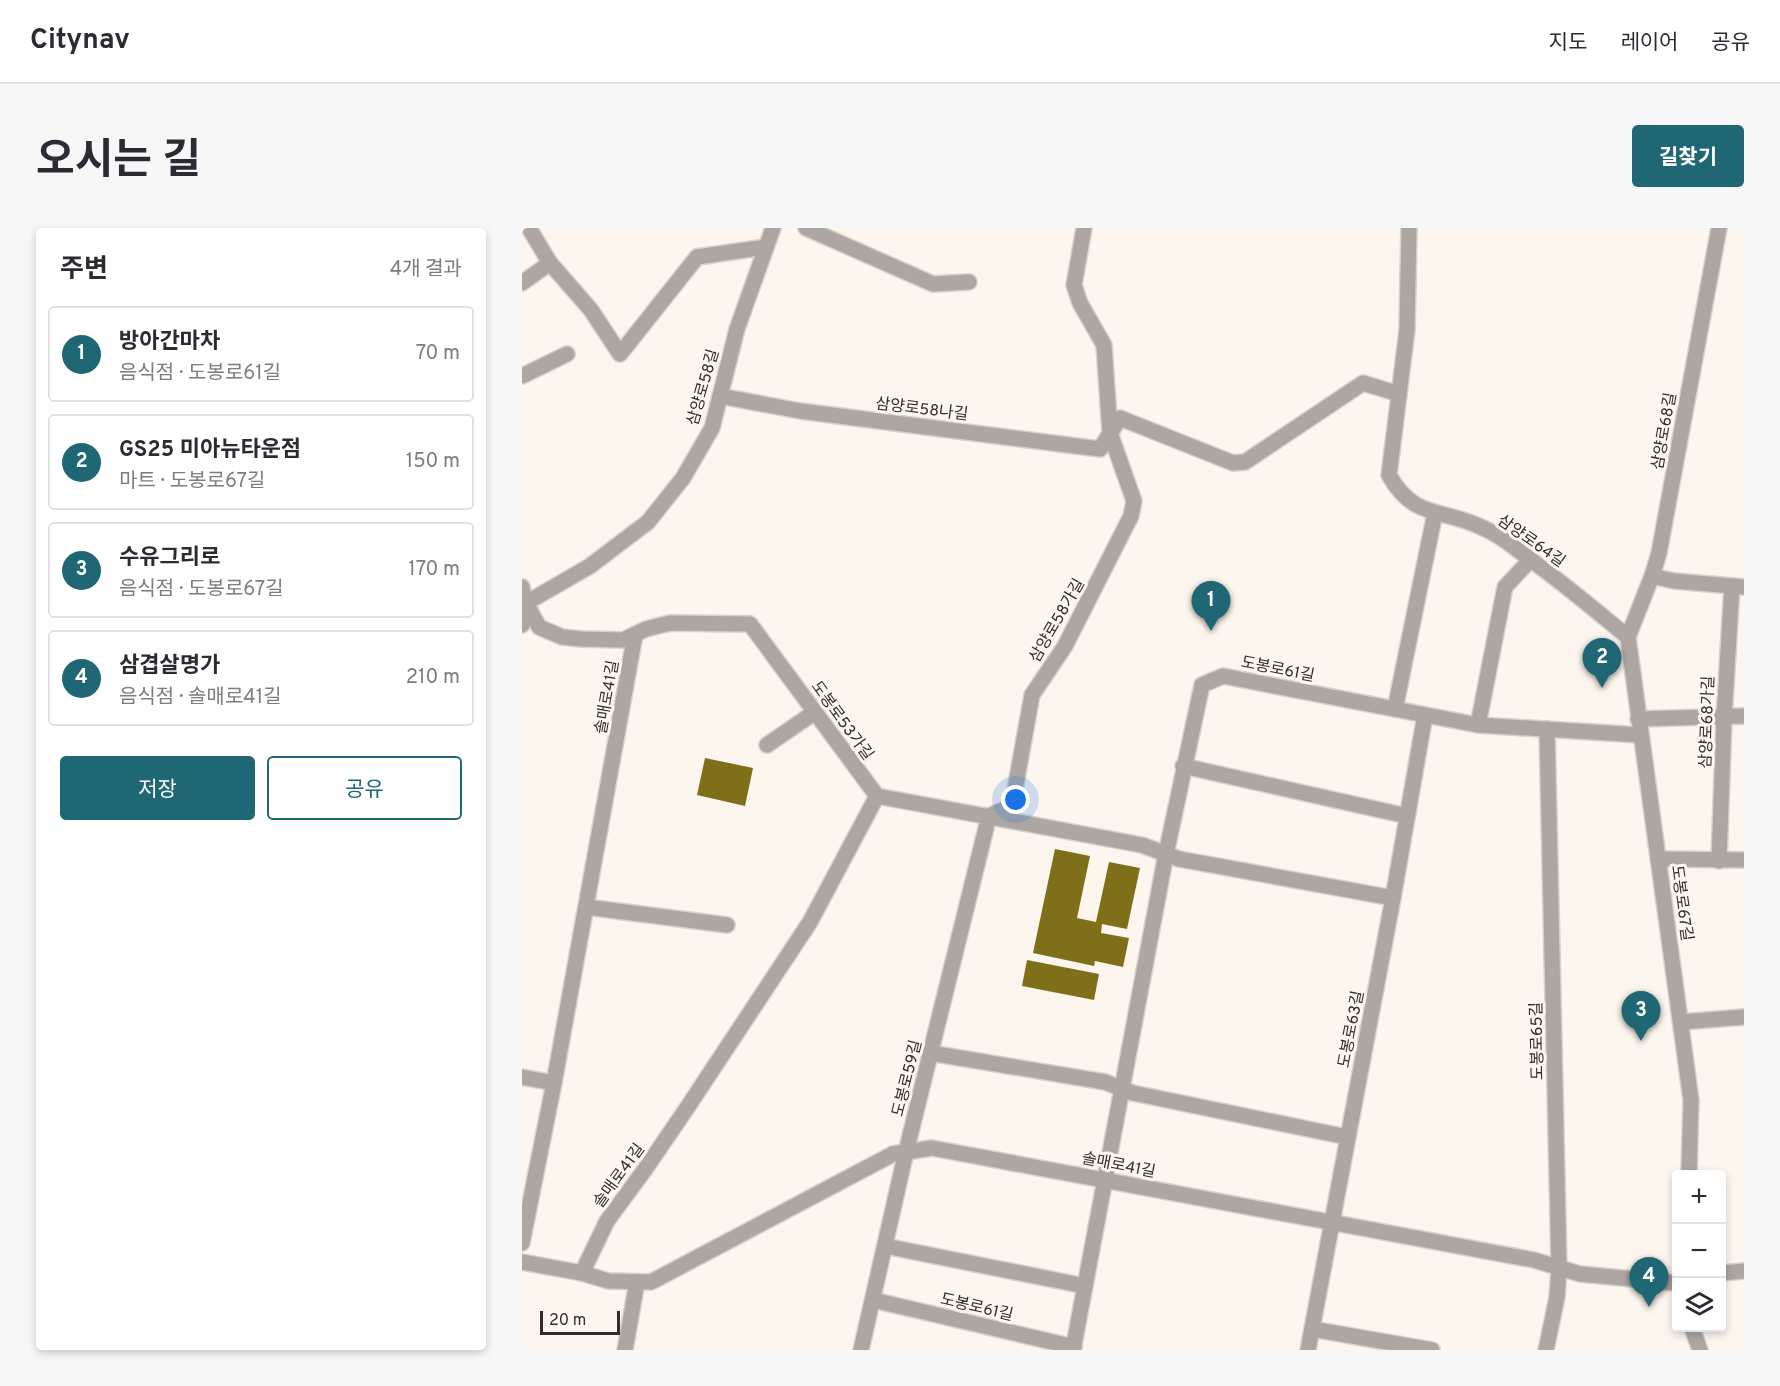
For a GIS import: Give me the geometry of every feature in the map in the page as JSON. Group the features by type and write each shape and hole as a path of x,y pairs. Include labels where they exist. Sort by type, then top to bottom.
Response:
{"street":[{"path":"529,228 550,263 591,310 620,354 697,257 766,247"},
{"name":"삼양로58길","path":"526,603 590,566 648,522 683,478 712,428 737,329 774,228"},
{"path":"806,228 933,284 969,282"},
{"name":"삼양로58가길","path":"989,816 1011,806 1032,695 1065,646 1131,516 1134,501 1110,433 1104,345 1080,303 1074,285 1084,228"},
{"name":"삼양로64길","path":"1409,228 1407,330 1389,475 1397,490 1419,508 1481,526 1530,559 1628,637"},
{"name":"삼양로68길","path":"1628,637 1652,576 1665,523 1719,228"},
{"path":"522,282 550,263"},
{"path":"522,376 567,354"},
{"path":"1110,433 1120,418 1233,463 1245,462 1363,383 1399,394"},
{"name":"삼양로58나길","path":"720,396 800,411 1100,449 1110,433"},
{"path":"1395,709 1435,513"},
{"path":"1478,725 1505,586 1530,559"},
{"name":"삼양로68가길","path":"1652,576 1674,581 1738,586 1724,718 1719,861"},
{"path":"522,587 526,603 522,625"},
{"name":"도봉로53가길","path":"526,603 539,627 562,637 623,640 646,629 670,623 750,624 877,795"},
{"name":"솔매로41길","path":"522,1243 554,1083 635,634"},
{"name":"도봉로67길","path":"1628,637 1691,1100 1689,1170"},
{"name":"도봉로61길","path":"873,1300 1073,1349 1183,766 1202,685 1223,676 1478,725 1640,735"},
{"path":"767,745 815,712"},
{"name":"도봉로63길","path":"1308,1350 1425,715"},
{"path":"1638,719 1744,716"},
{"name":"도봉로65길","path":"1546,1350 1557,1297 1559,1268 1547,729"},
{"path":"1183,766 1407,816"},
{"path":"877,795 1142,845 1179,859 1393,898"},
{"name":"솔매로41길","path":"582,1273 607,1221 671,1132 810,922 877,795"},
{"name":"도봉로59길","path":"861,1350 906,1152 989,816"},
{"path":"1658,859 1744,860"},
{"path":"586,907 727,925"},
{"path":"1682,1022 1744,1017"},
{"path":"930,1053 1105,1082 1133,1093 1347,1137"},
{"path":"522,1077 554,1083"},
{"name":"솔매로41길","path":"522,1262 582,1273 608,1281 651,1282 893,1154 932,1148 1534,1260 1580,1274 1672,1283"},
{"path":"885,1246 1085,1286"},
{"path":"1726,1273 1744,1271"},
{"path":"625,1350 637,1282"},
{"path":"1312,1329 1432,1350"},
{"path":"1693,1332 1700,1350"}],"building":[{"path":"705,758 753,768 745,806 697,795"},
{"path":"1055,849 1090,856 1077,918 1096,922 1109,862 1140,868 1127,929 1102,924 1101,933 1129,938 1123,967 1095,961 1094,966 1033,953"},
{"path":"1027,960 1099,974 1094,1000 1022,986"}],"place":[{"name":"방아간마차","path":"1211,631"},
{"name":"GS25 미아뉴타운점","path":"1602,688"},
{"name":"수유그리로","path":"1641,1041"},
{"name":"삼겹살명가","path":"1649,1307"}]}
